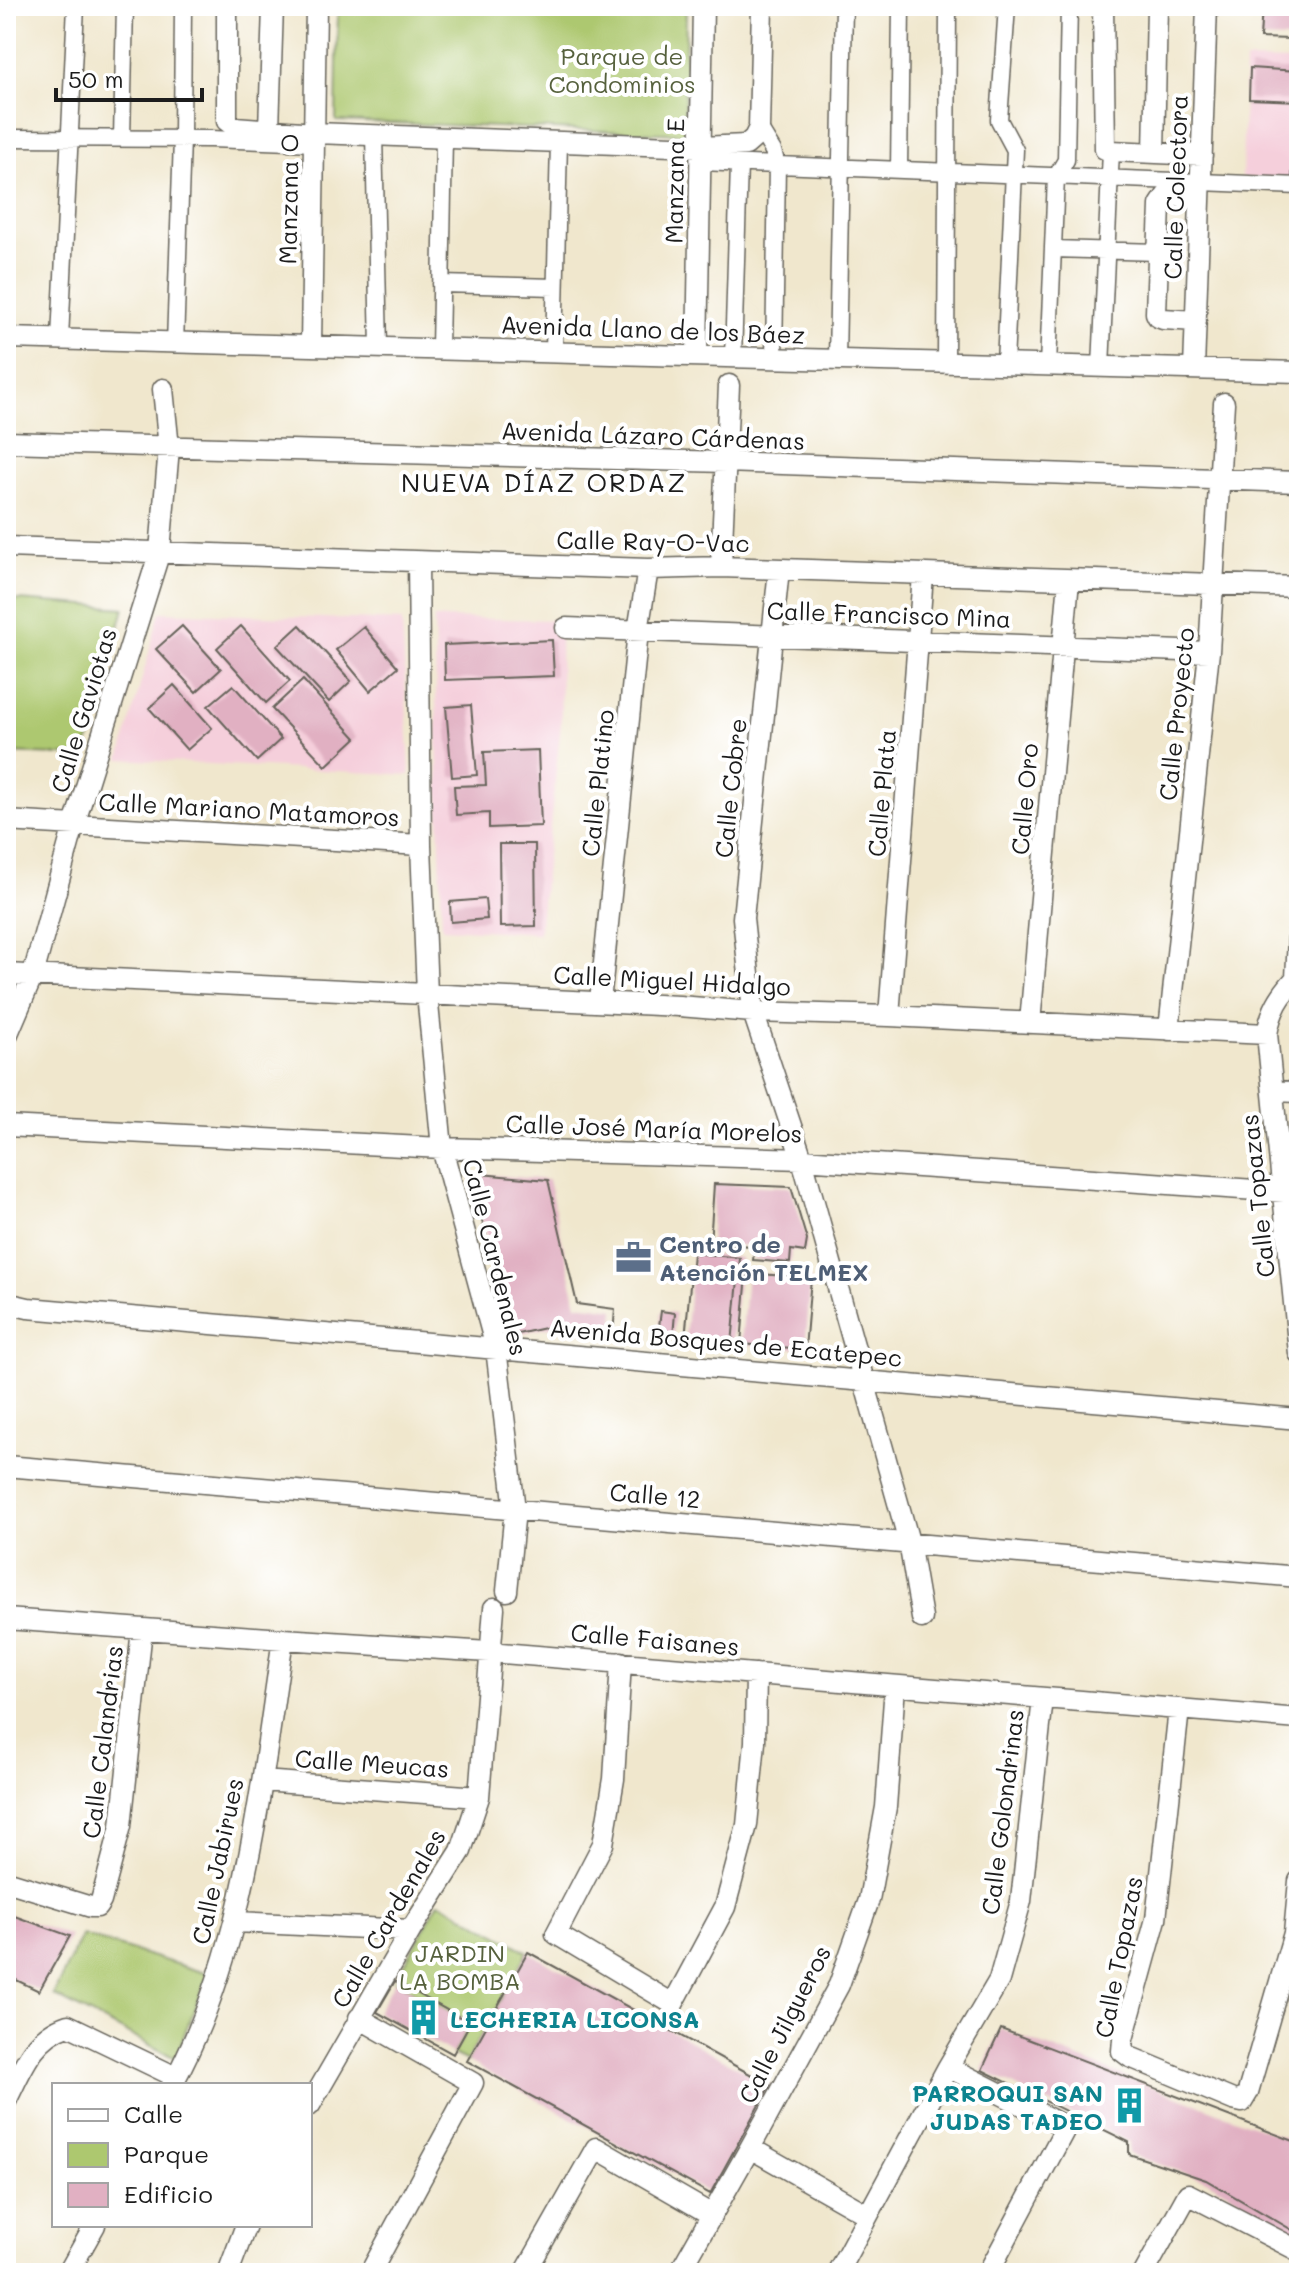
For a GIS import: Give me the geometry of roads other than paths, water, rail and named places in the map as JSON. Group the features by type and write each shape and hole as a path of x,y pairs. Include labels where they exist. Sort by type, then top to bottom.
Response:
{"street":[{"path":"60,339 76,6"},
{"path":"122,138 125,6"},
{"path":"175,344 183,6"},
{"path":"227,6 227,121 235,127 269,129 315,138"},
{"path":"269,129 273,6"},
{"name":"Manzana O","path":"311,346 316,6"},
{"name":"Manzana E","path":"697,356 703,6"},
{"path":"701,154 746,145 759,128 762,6"},
{"path":"837,360 844,6"},
{"path":"899,170 901,6"},
{"path":"946,363 948,6"},
{"path":"1005,364 1015,150 999,120 1007,6"},
{"path":"1048,365 1056,177 1066,160 1069,6"},
{"path":"1103,6 1105,149 1202,155"},
{"path":"1157,6 1161,153 1166,189 1160,205 1156,313 1163,319 1196,321"},
{"name":"Calle Colectora","path":"1194,369 1207,6"},
{"path":"759,128 773,151 777,165 774,359"},
{"path":"6,138 315,138 374,135 559,142 701,154 739,164 1110,179 1166,189 1299,186"},
{"path":"374,135 379,348"},
{"path":"440,349 444,138"},
{"path":"554,352 559,142"},
{"path":"1101,367 1111,151"},
{"path":"733,358 739,164"},
{"path":"1053,249 1158,252"},
{"path":"441,284 555,287"},
{"name":"Avenida Llano de los Báez","path":"6,338 1299,372"},
{"path":"721,567 729,385"},
{"name":"Calle Gaviotas","path":"6,1038 33,975 74,825 160,551 169,448 163,389"},
{"name":"Calle Proyecto","path":"1169,1030 1215,584 1224,403"},
{"name":"Avenida Lázaro Cárdenas","path":"6,442 1299,482"},
{"name":"Calle Ray-O-Vac","path":"6,547 1299,587"},
{"name":"Calle Cardenales","path":"312,2101 411,1930 461,1851 479,1797 494,1608 507,1591 515,1510 496,1348 442,1148 427,994 421,845 418,562"},
{"name":"Calle Platino","path":"600,1002 638,631 648,569"},
{"name":"Calle Cobre","path":"753,1012 743,918 779,569"},
{"name":"Calle Plata","path":"889,1016 923,575"},
{"name":"Calle Oro","path":"1030,1023 1069,580"},
{"name":"Calle Francisco Mina","path":"566,628 1209,652"},
{"name":"Calle Mariano Matamoros","path":"6,821 421,845"},
{"path":"1267,1034 1279,997 1298,978 1299,918"},
{"name":"Calle Miguel Hidalgo","path":"6,974 753,1012 1267,1034"},
{"path":"753,1012 802,1159 864,1380 909,1542 922,1618"},
{"name":"Calle Topazas","path":"1267,1034 1273,1091 1291,1192 1299,1353"},
{"path":"1273,1091 1299,1092"},
{"name":"Calle José María Morelos","path":"6,1126 442,1148 802,1159 1291,1192"},
{"name":"Avenida Bosques de Ecatepec","path":"6,1303 28,1308 1299,1419"},
{"name":"Calle 12","path":"6,1466 1299,1577"},
{"name":"Calle Faisanes","path":"7,1624 142,1629 489,1652 1299,1719"},
{"name":"Calle Calandrias","path":"6,1881 91,1907 97,1907 101,1901 121,1826 142,1629"},
{"name":"Calle Jabirues","path":"174,2081 203,2019 235,1922 262,1781 283,1639"},
{"path":"621,1662 614,1779 603,1844 556,1934 673,2004 725,1907 747,1825 755,1742 756,1674"},
{"name":"Calle Jilgueros","path":"679,2273 839,1985 869,1900 886,1807 895,1686"},
{"name":"Calle Golondrinas","path":"837,2273 948,2067 999,1980 1021,1901 1043,1698"},
{"name":"Calle Topazas","path":"1179,1709 1156,1919 1122,2051 1242,2102 1248,2092 1294,1933 1299,1881"},
{"name":"Calle Meucas","path":"262,1781 479,1797"},
{"path":"235,1922 411,1930"},
{"path":"359,2018 473,2083 370,2273"},
{"path":"6,2101 35,2046 53,2030 68,2025 174,2081"},
{"path":"948,2067 1066,2127 988,2273"},
{"path":"525,2273 596,2148 712,2215"},
{"path":"750,2148 868,2215"},
{"path":"1144,2273 1188,2194 1299,2251"},
{"path":"68,2273 94,2227"},
{"path":"228,2273 245,2227"}],"place":[{"name":"Centro de Atención TELMEX","path":"633,1257"},
{"name":"LECHERIA LICONSA","path":"424,2018"},
{"name":"PARROQUI SAN JUDAS TADEO","path":"1129,2106"}],"district":[{"name":"NUEVA DÍAZ ORDAZ","path":"544,482"}],"park label":[{"name":"Parque de Condominios","path":"622,69"},
{"name":"JARDIN LA BOMBA","path":"460,1966"}]}
